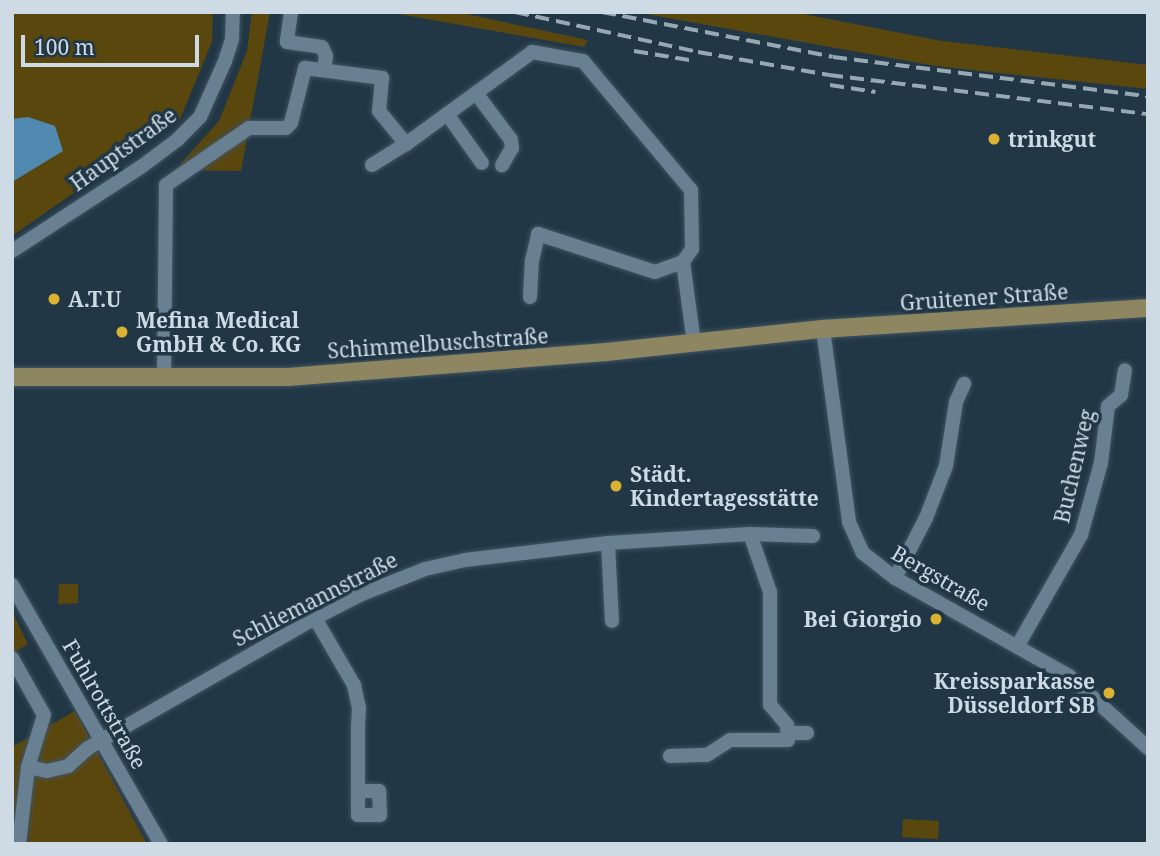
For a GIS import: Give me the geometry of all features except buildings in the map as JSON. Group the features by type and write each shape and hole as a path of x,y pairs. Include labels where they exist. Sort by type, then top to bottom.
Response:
{"main road":[{"name":"Gruitener Straße","path":"823,329 1148,308"},
{"name":"Schimmelbuschstraße","path":"12,377 288,377 461,365 823,329"}],"street":[{"name":"Hauptstraße","path":"12,251 141,167 177,140 200,117 232,39 233,12"},
{"path":"291,12 287,42 321,47 326,56 324,71"},
{"path":"372,165 406,144 532,52 583,61 691,190 692,249 683,262 655,272 538,234 532,261 530,298"},
{"path":"164,378 166,185 249,128 286,128 291,123 305,68 382,78 379,111 406,144"},
{"path":"476,93 511,140 512,148 502,165"},
{"path":"447,114 482,163"},
{"path":"683,262 694,343"},
{"name":"Bergstraße","path":"823,329 849,523 863,553 895,578 1069,676 1147,745"},
{"name":"Buchenweg","path":"1018,645 1081,535 1101,463 1108,406 1121,396 1125,370"},
{"path":"895,578 926,518 946,466 956,402 964,384"},
{"path":"670,756 707,755 730,740 788,740 787,726 770,705 770,592 750,534"},
{"name":"Schliemannstraße","path":"28,767 47,771 68,766 101,740 315,618 362,594 425,569 466,560 608,543 750,534 813,536"},
{"path":"608,543 612,621"},
{"name":"Fuhlrottstraße","path":"12,585 161,844"},
{"path":"315,618 354,685 359,708 358,791"},
{"path":"12,658 44,715 28,767 19,844"},
{"path":"788,733 807,733"}],"shaded area":[{"path":"12,12 213,12 212,42 180,119 12,236"},
{"path":"252,12 270,12 241,171 175,170 219,121 247,51"},
{"path":"387,12 457,12 588,40 584,47"},
{"path":"635,12 793,12 942,41 1148,65 1148,89 936,66"},
{"path":"59,584 78,584 78,603 58,604"},
{"path":"12,611 28,644 12,654"},
{"path":"75,711 147,844 12,844 12,747"},
{"path":"903,819 939,821 938,839 902,837"}],"water":[{"path":"28,117 55,126 63,151 12,182 12,119"}],"railway":[{"path":"515,12 698,52 829,75 1148,114"},
{"path":"602,12 833,57 1148,96"},
{"path":"634,51 689,60"},
{"path":"830,85 875,92"}],"place":[{"name":"trinkgut","path":"994,139"},
{"name":"A.T.U","path":"54,299"},
{"name":"Mefina Medical GmbH & Co. KG","path":"122,332"},
{"name":"Städt. Kindertagesstätte","path":"616,486"},
{"name":"Bei Giorgio","path":"936,619"},
{"name":"Kreissparkasse Düsseldorf SB","path":"1109,693"}]}
